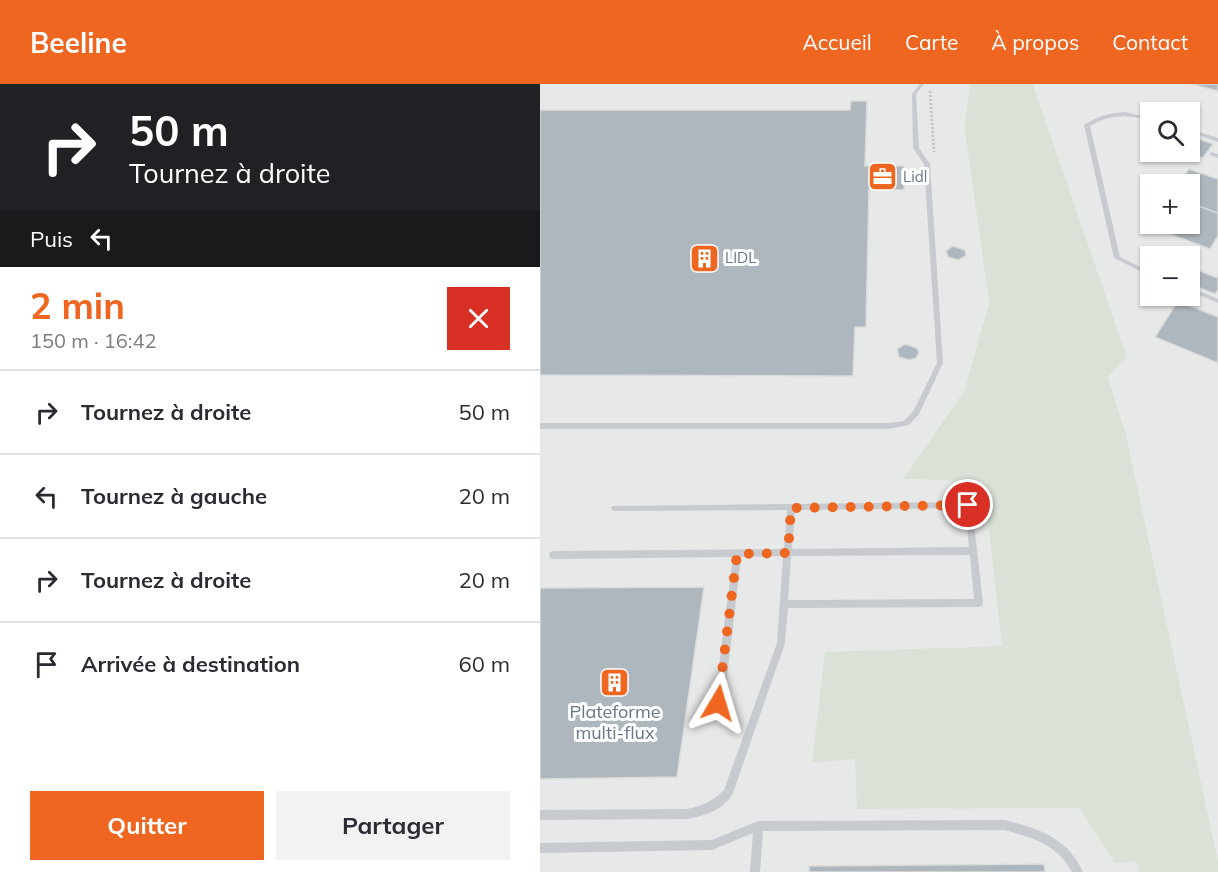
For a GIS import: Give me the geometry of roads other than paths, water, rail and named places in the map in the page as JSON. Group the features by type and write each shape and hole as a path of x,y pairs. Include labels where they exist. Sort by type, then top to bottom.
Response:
{"lane":[{"path":"540,426 888,426 906,423 917,412 940,363 927,164 916,148 914,94 922,84"},
{"path":"1140,116 1116,113 1100,117 1087,125 1117,258 1140,269"},
{"path":"1200,135 1218,141"},
{"path":"1200,293 1218,301"},
{"path":"615,508 968,505 979,603 784,604"},
{"path":"540,815 705,812 716,806 728,793 781,643 791,508"},
{"path":"553,555 973,551"},
{"path":"718,703 737,554"},
{"path":"754,872 758,825"},
{"path":"540,848 712,845 758,825 1004,825 1032,831 1054,842 1074,863 1078,872"}],"place":[{"name":"Lidl","path":"882,177"},
{"name":"LIDL","path":"704,258"},
{"name":"Plateforme multi-flux","path":"615,683"}]}
